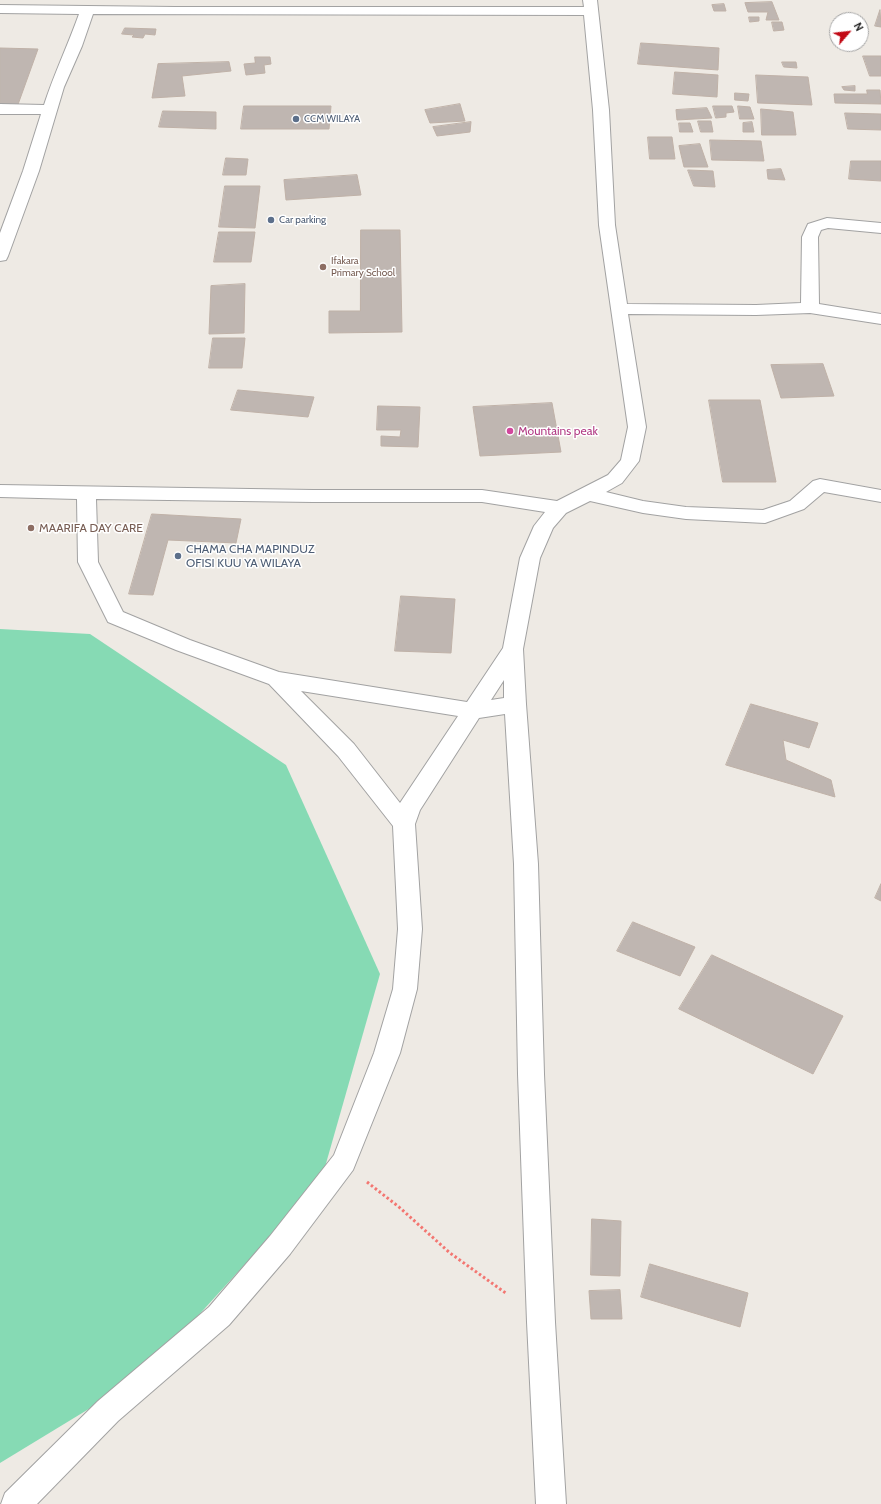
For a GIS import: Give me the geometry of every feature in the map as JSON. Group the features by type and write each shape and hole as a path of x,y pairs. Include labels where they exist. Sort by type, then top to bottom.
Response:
{"street":[{"path":"0,9 87,10 278,6 590,5 601,110 607,225 637,426 630,461 615,479 559,508 544,526 530,558 513,650 515,704 526,864 531,1074 551,1504"},
{"path":"0,256 31,171 57,87 75,46 87,10"},
{"path":"0,109 51,110"},
{"path":"810,308 810,237 814,227 827,223 881,228"},
{"path":"619,309 756,310 810,308 881,319"},
{"path":"588,494 643,507 686,513 765,517 796,505 820,485 881,496"},
{"path":"0,491 313,496 482,496 559,508"},
{"path":"86,493 88,562 115,617 183,645 277,679 474,711 515,704"},
{"path":"16,1504 108,1411 219,1316 280,1245 344,1162 387,1053 405,989 410,929 404,824 409,808 513,650"},
{"path":"277,679 346,750 404,824"}],"path":[{"path":"344,1162 399,1207 450,1253 542,1322"}],"green space":[{"path":"0,629 90,634 286,765 380,974 321,1181 143,1376 0,1463"}],"building":[{"path":"772,2 779,20 766,20 768,12 748,12 745,3"},
{"path":"724,4 726,11 714,11 712,5"},
{"path":"880,10 881,27 875,26"},
{"path":"749,17 759,17 759,21 750,22"},
{"path":"772,22 782,22 784,30 774,31"},
{"path":"125,28 156,29 155,35 145,34 143,38 132,37 134,35 122,34"},
{"path":"641,43 719,48 718,70 638,64"},
{"path":"0,48 38,49 16,110 0,109"},
{"path":"863,56 881,56 881,76 870,76"},
{"path":"255,57 270,57 271,64 264,65 265,73 246,75 244,64 255,63"},
{"path":"229,62 231,71 182,76 185,96 152,98 158,64"},
{"path":"782,62 796,62 797,68 784,67"},
{"path":"675,72 718,75 717,97 673,94"},
{"path":"756,75 808,77 812,105 758,103"},
{"path":"855,86 855,91 844,90 842,87"},
{"path":"867,90 880,90 881,104 835,103 834,94 867,94"},
{"path":"735,93 749,94 748,101 735,100"},
{"path":"460,104 465,121 430,123 425,110"},
{"path":"244,106 331,106 329,129 241,129"},
{"path":"713,106 732,106 734,112 726,113 726,117 716,118"},
{"path":"738,106 750,107 754,119 740,119"},
{"path":"707,108 712,118 677,120 676,110"},
{"path":"761,109 793,112 796,135 762,135"},
{"path":"163,111 216,112 216,129 159,127"},
{"path":"845,113 881,114 881,130 848,129"},
{"path":"698,121 711,121 713,132 701,132"},
{"path":"471,122 470,132 437,136 433,127"},
{"path":"752,122 754,132 743,132 743,123"},
{"path":"679,123 690,123 693,132 680,132"},
{"path":"648,137 672,137 675,159 650,159"},
{"path":"710,140 761,141 764,161 712,160"},
{"path":"700,144 708,167 684,167 679,146"},
{"path":"226,158 248,159 246,175 223,175"},
{"path":"851,161 881,161 881,181 849,179"},
{"path":"781,169 785,180 768,179 767,170"},
{"path":"688,170 713,171 715,187 694,186"},
{"path":"357,175 361,195 286,200 284,180"},
{"path":"225,186 260,186 255,228 219,227"},
{"path":"361,230 400,230 402,332 329,333 329,311 360,311"},
{"path":"219,232 255,232 251,262 214,262"},
{"path":"245,284 244,333 209,334 211,286"},
{"path":"213,338 245,338 242,368 209,368"},
{"path":"823,364 834,396 781,398 771,365"},
{"path":"238,390 314,397 308,417 231,410"},
{"path":"709,400 760,400 776,482 723,482"},
{"path":"552,403 561,452 480,456 473,407"},
{"path":"378,406 420,407 418,447 381,446 381,436 400,437 401,430 377,430"},
{"path":"152,514 241,519 236,543 168,540 153,595 129,594"},
{"path":"401,596 455,599 451,653 395,651"},
{"path":"751,704 818,723 809,748 783,740 786,760 831,780 835,797 726,765"},
{"path":"881,884 881,901 875,898"},
{"path":"633,922 695,947 680,976 617,951"},
{"path":"712,955 843,1016 813,1074 679,1009"},
{"path":"592,1219 621,1221 620,1276 591,1275"},
{"path":"650,1264 748,1293 740,1327 641,1297"},
{"path":"620,1290 622,1319 591,1319 589,1291"}],"place":[{"name":"CCM WILAYA","path":"296,119"},
{"name":"Car parking","path":"271,220"},
{"name":"Ifakara Primary School","path":"323,267"},
{"name":"Mountains peak","path":"510,431"},
{"name":"MAARIFA DAY CARE","path":"31,528"},
{"name":"CHAMA CHA MAPINDUZ OFISI KUU YA WILAYA","path":"178,556"}]}
